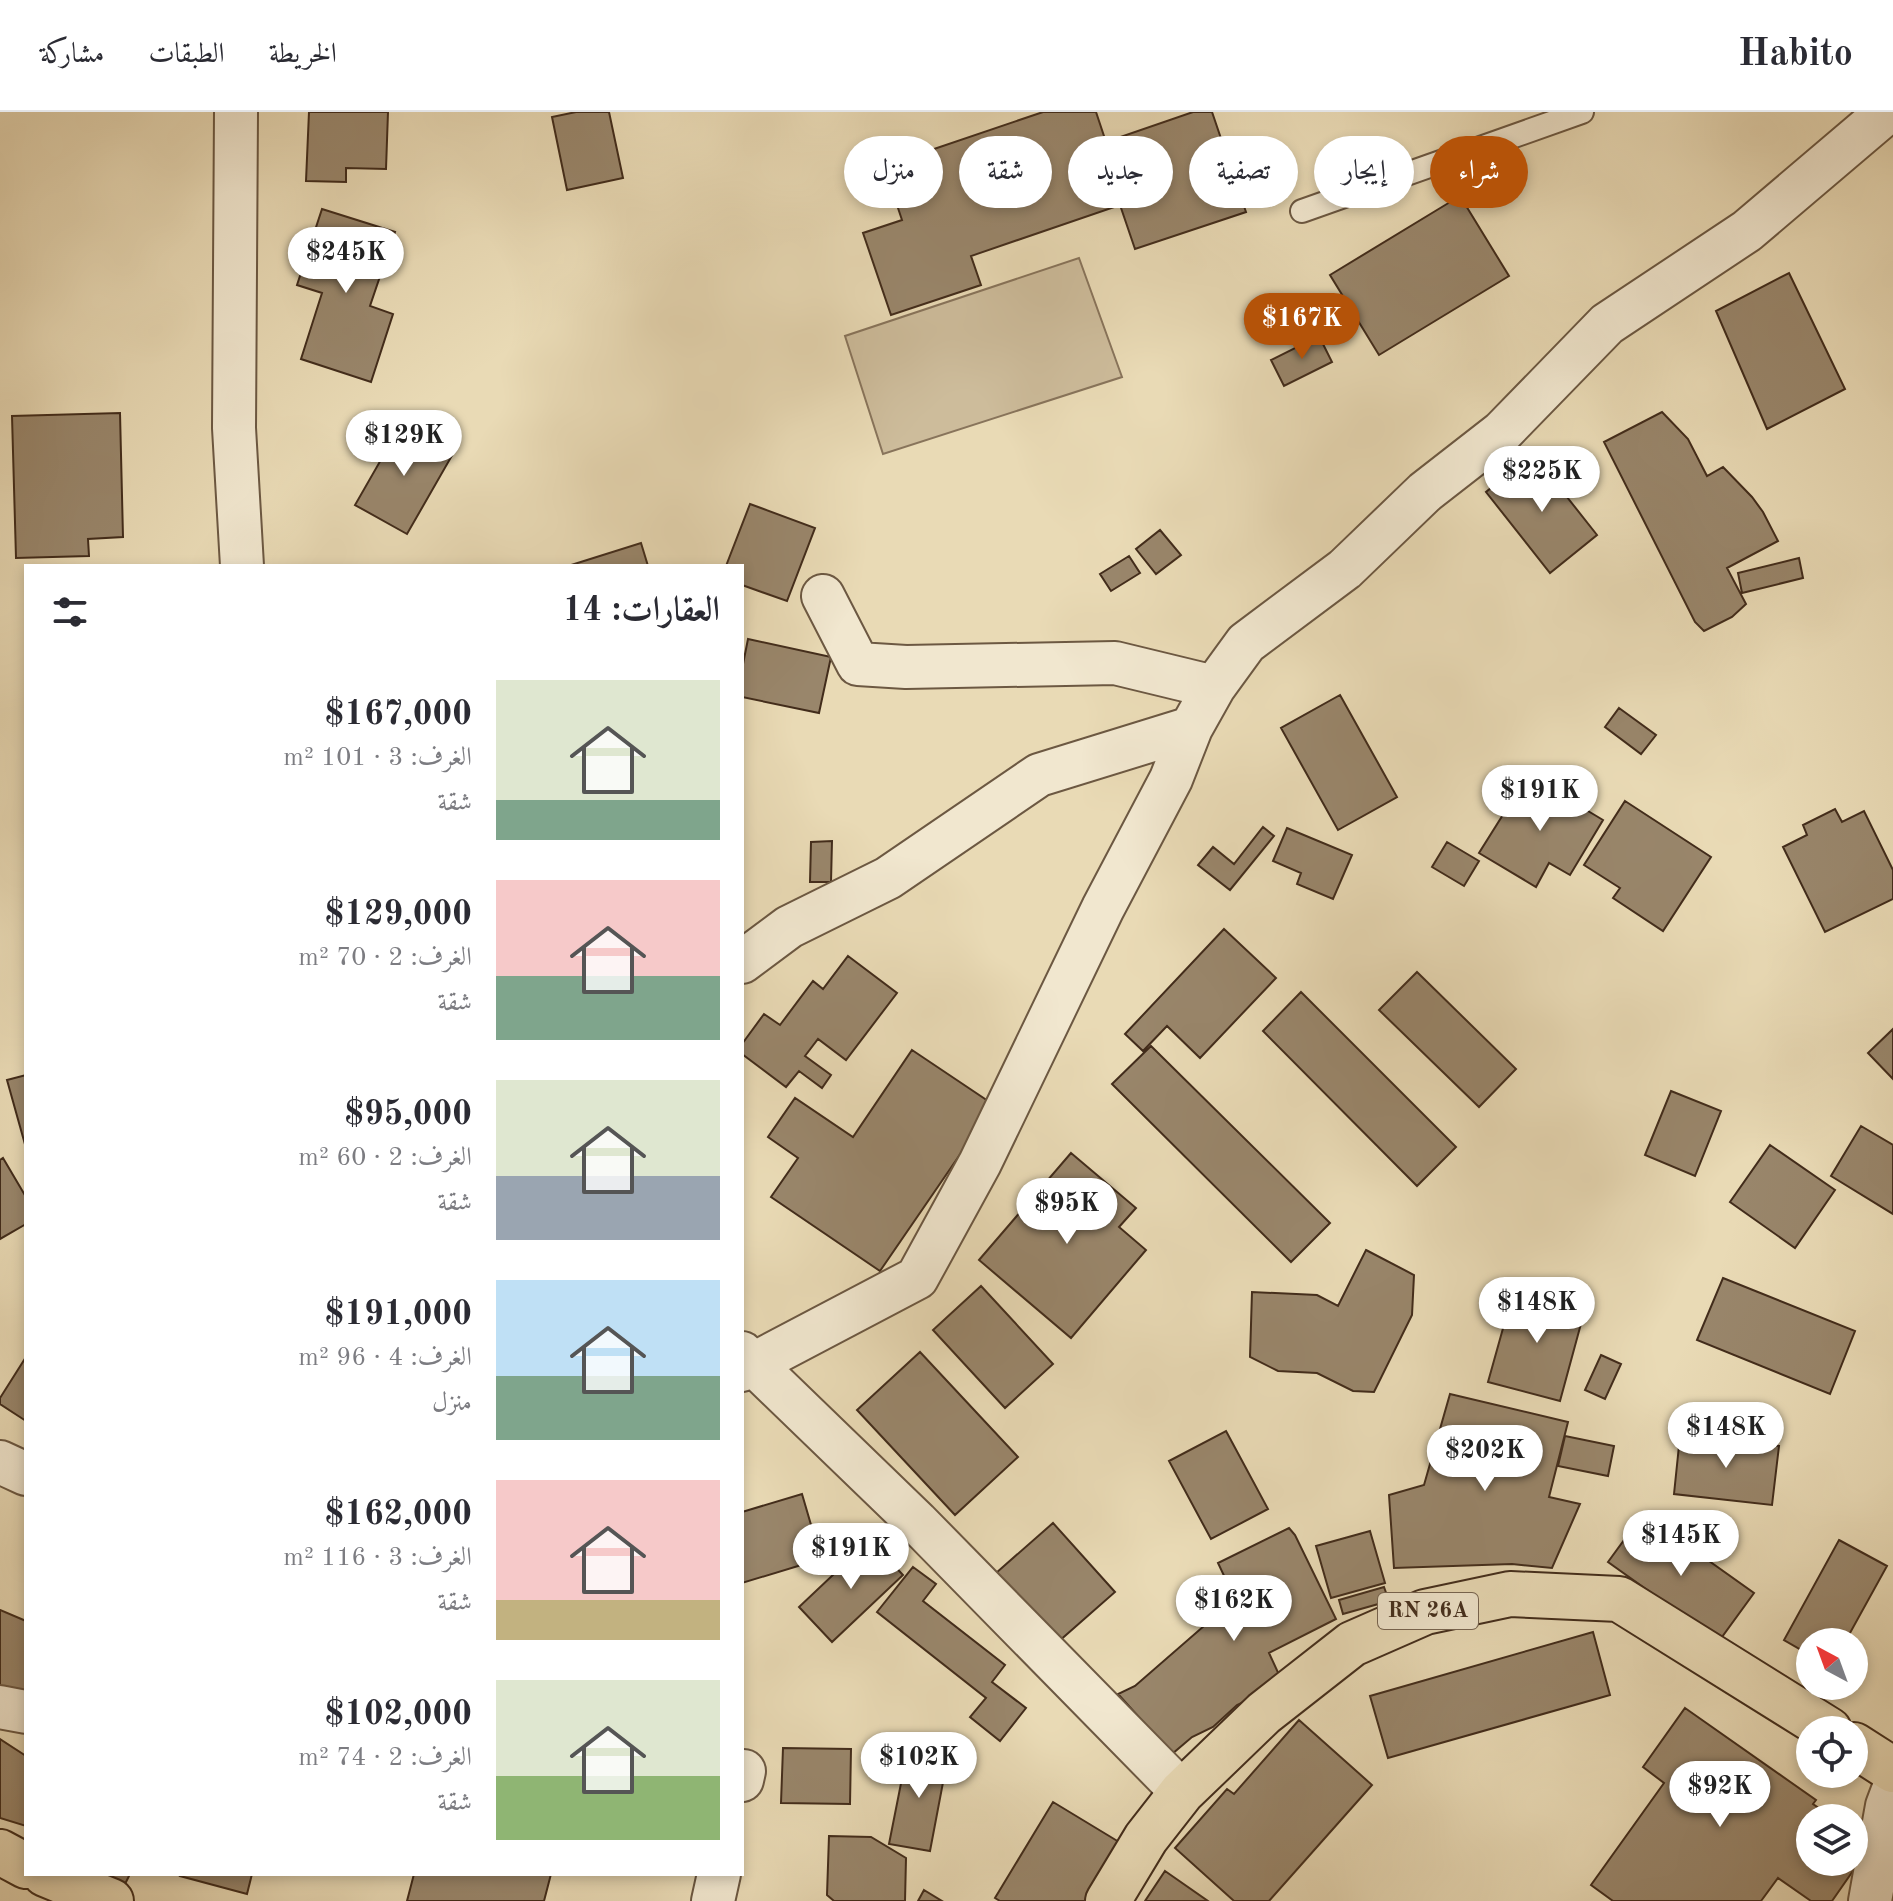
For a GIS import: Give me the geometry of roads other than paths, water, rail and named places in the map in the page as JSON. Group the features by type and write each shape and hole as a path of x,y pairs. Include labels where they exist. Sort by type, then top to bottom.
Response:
{"main road":[{"name":"RN 26A","path":"1108,1901 1146,1838 1182,1792 1264,1713 1352,1644 1425,1612 1510,1594 1619,1599 1807,1716"},
{"path":"1868,1754 1893,1770"},
{"path":"0,1852 24,1865"},
{"path":"50,1876 111,1901"}],"street":[{"path":"236,112 234,428 242,564"},
{"path":"1182,1792 917,1522 746,1362 917,1278 980,1163 1103,908 1171,779 1191,728 1214,687 1246,643 1345,569 1425,492 1502,432 1607,324 1747,231 1887,112"},
{"path":"823,596 858,664 906,667 1115,663 1214,687"},
{"path":"744,961 789,927 888,878 1039,775 1191,728"},
{"path":"0,1462 24,1473"},
{"path":"0,1707 24,1712"},
{"path":"1870,1901 1884,1821 1893,1790"},
{"path":"713,1901 719,1876"}],"lane":[{"path":"1302,211 1582,112"}]}
